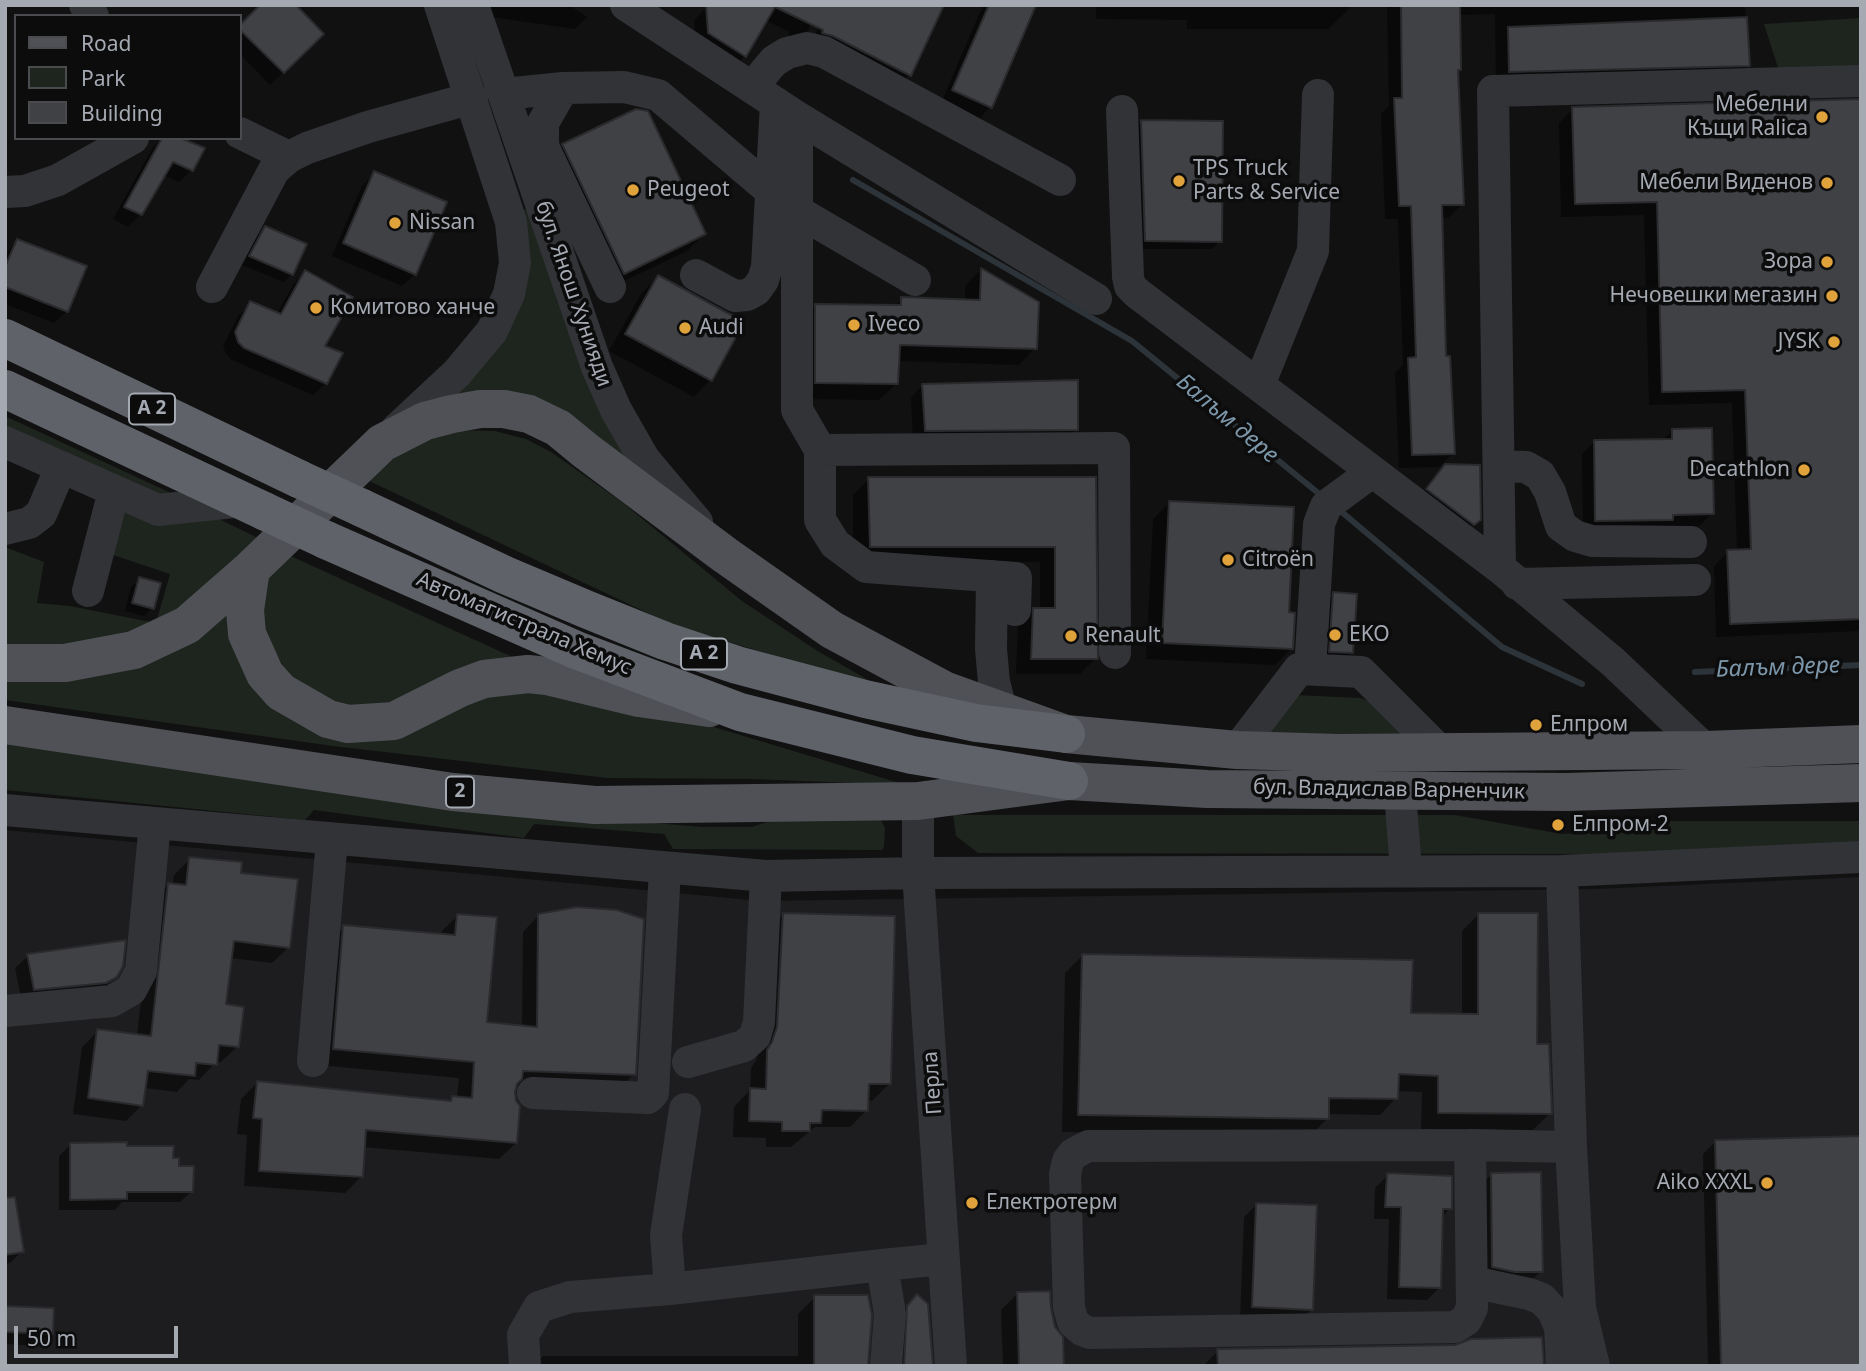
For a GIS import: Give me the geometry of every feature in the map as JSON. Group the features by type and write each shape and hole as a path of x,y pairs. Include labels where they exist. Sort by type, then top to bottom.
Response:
{"highway":[{"name":"Автомагистрала Хемус","path":"5,338 505,575 665,641 737,665 865,699 976,723 1066,734"},
{"name":"Автомагистрала Хемус","path":"5,389 326,540 576,650 740,712 912,755 1069,781"}],"main road":[{"name":"бул. Владислав Варненчик","path":"5,663 65,663 134,650 187,625 251,569 382,443 425,421 481,409 505,409 529,414 558,428 725,555 832,631 944,690 1066,734 1237,750 1442,753 1706,750 1861,744"},
{"path":"251,569 245,610 247,634 265,674 281,692 328,719 348,724 394,721 429,702 484,679 528,674 639,698 740,712"},
{"name":"2","path":"5,725 453,792 595,805 918,800"},
{"name":"бул. Владислав Варненчик","path":"918,800 1069,781 1207,789 1567,792 1861,783"}],"street":[{"name":"бул. Янош Хунияди","path":"382,443 457,373 492,331 509,294 515,263 511,222 440,5"},
{"name":"бул. Янош Хунияди","path":"473,5 581,325 616,410 644,459 725,555"},
{"path":"626,5 665,14 775,103 1096,299"},
{"path":"696,275 735,296 747,295 756,290 763,280 767,267 771,191 774,61 787,52 807,48 824,52 1060,180"},
{"path":"1509,576 1499,466 1493,91 1861,81"},
{"path":"504,94 564,88 624,87 658,94 771,191"},
{"path":"564,88 542,122 543,146 610,287"},
{"path":"1259,385 1313,251 1318,95"},
{"path":"212,287 274,170 289,157 368,127 472,98"},
{"path":"775,103 797,211 797,410 820,450 820,520 835,544 866,567 1016,578 1015,610"},
{"path":"1122,111 1130,286 1509,576 1613,662 1706,750"},
{"path":"242,134 289,157"},
{"path":"5,192 25,191 58,180 129,140"},
{"path":"797,211 915,280"},
{"path":"5,442 158,510 253,506"},
{"path":"820,450 1114,448 1115,653"},
{"path":"1499,466 1526,467 1540,475 1550,492 1561,526 1575,536 1592,541 1691,542"},
{"path":"5,529 29,523 41,514 61,467"},
{"path":"1310,669 1320,524 1326,506 1372,471"},
{"path":"88,591 114,491"},
{"path":"992,576 993,682 1001,709"},
{"path":"1509,576 1695,580"},
{"path":"1237,750 1299,669 1310,669 1362,672 1442,753"},
{"path":"1400,791 1406,871"},
{"name":"Перла","path":"918,800 918,873 951,1366"},
{"path":"5,810 766,876 1562,871 1861,857"},
{"path":"5,1012 112,1001 131,990 141,971 155,823"},
{"path":"313,1061 332,839"},
{"path":"533,1093 648,1098 653,1093 666,869"},
{"path":"1562,871 1571,1147 1580,1308 1594,1366"},
{"path":"688,1062 744,1046 755,1036 759,1022 766,876"},
{"path":"670,1289 666,1235 685,1109"},
{"path":"1470,1146 1472,1282 1470,1314 1462,1324 1449,1328 1090,1333 1077,1327 1070,1315 1065,1174 1073,1154 1088,1146 1470,1146 1571,1147"},
{"path":"525,1366 523,1335 539,1307 570,1297 670,1289 943,1259"},
{"path":"882,1265 890,1314 886,1366"},
{"path":"1472,1282 1542,1299 1553,1311 1560,1327 1562,1366"}],"shaded area":[{"path":"5,830 761,901 1596,889 1861,877 1861,1366 5,1366"}],"green space":[{"path":"1861,18 1861,69 1781,77 1764,24"},
{"path":"530,208 657,494 599,445 437,399 528,234 524,209"},
{"path":"5,416 171,493 152,496 5,428"},
{"path":"456,430 495,431 526,439 551,452 622,502 742,601 816,650 884,689 673,625 365,479 423,438"},
{"path":"120,509 215,517 264,541 183,617 135,640 5,654 5,547 44,562 37,603 70,606 156,623 170,574 110,554"},
{"path":"284,553 519,660 431,692 350,713 290,677 274,651 260,618 255,582"},
{"path":"226,601 289,712 446,709 519,684 694,721 906,785 751,779 607,778 333,746 5,700 5,674"},
{"path":"1295,695 1360,698 1378,704 1404,737 1283,738 1269,731"},
{"path":"5,743 538,813 702,827 752,827 783,817 879,816 885,828 884,847 882,850 673,849 664,834 534,824 524,838 314,810 305,820 5,790"},
{"path":"953,815 1455,815 1562,834 1629,830 1657,821 1861,821 1861,844 1624,854 978,853 956,836"}],"building":[{"path":"260,5 296,5 324,34 284,73 242,32 242,23"},
{"path":"706,5 944,5 911,76 775,7 746,57 708,33"},
{"path":"989,5 1036,5 992,108 952,90"},
{"path":"1401,5 1460,5 1461,70 1458,70 1464,205 1442,205 1446,356 1450,356 1455,454 1412,455 1408,358 1416,357 1411,206 1399,206 1394,98 1402,98"},
{"path":"1747,17 1750,66 1509,72 1508,27"},
{"path":"1861,99 1861,619 1730,624 1727,550 1751,549 1745,390 1662,392 1657,202 1575,204 1572,107"},
{"name":"Peugeot","path":"636,109 648,111 706,234 624,274 562,144"},
{"name":"TPS Truck Parts & Service","path":"1141,120 1223,121 1222,242 1145,241"},
{"path":"161,140 185,140 205,148 193,171 173,162 142,215 124,207"},
{"name":"Nissan","path":"374,171 447,202 416,275 343,243"},
{"path":"265,226 307,244 293,275 249,256"},
{"path":"17,239 87,266 68,312 5,287 5,267"},
{"path":"981,268 1039,302 1037,349 900,345 898,384 815,383 815,304 901,305 901,297 980,300"},
{"path":"305,270 353,297 325,346 343,353 327,384 244,348 238,342 235,332 250,301 281,314"},
{"name":"Audi","path":"658,275 744,322 712,381 625,334"},
{"path":"1078,380 1078,430 925,431 922,384"},
{"path":"1712,428 1714,514 1673,515 1673,520 1595,521 1594,440 1672,439 1672,429"},
{"path":"1445,464 1480,465 1481,520 1474,525 1426,489"},
{"path":"868,477 1096,477 1098,659 1031,659 1033,608 1055,608 1055,547 870,547"},
{"name":"Citroën","path":"1169,501 1294,507 1289,612 1295,613 1293,649 1162,643"},
{"path":"139,577 161,583 154,609 132,603"},
{"path":"1333,592 1357,594 1353,653 1329,652"},
{"path":"189,857 242,862 241,873 298,879 290,948 234,941 226,1004 244,1007 239,1047 219,1045 217,1065 196,1063 195,1076 148,1071 143,1106 88,1098 97,1029 151,1036 168,883 186,885"},
{"path":"577,907 617,910 644,919 636,1075 523,1071 515,1092 520,1106 517,1143 366,1130 363,1177 259,1171 262,1119 253,1118 257,1081 451,1101 452,1096 472,1098 474,1062 333,1049 343,925 455,935 457,914 497,917 487,1022 537,1027 538,914"},
{"path":"783,913 895,916 891,1084 869,1084 868,1111 822,1110 821,1123 810,1123 810,1131 782,1131 782,1122 749,1121 750,1088 766,1089 767,1050 777,1027"},
{"path":"1478,913 1538,913 1537,1044 1549,1044 1552,1114 1438,1113 1438,1076 1399,1074 1398,1099 1329,1098 1329,1119 1078,1115 1082,954 1413,960 1411,1013 1478,1014"},
{"path":"126,940 123,966 117,977 106,983 34,990 27,954"},
{"path":"1861,1136 1861,1366 1721,1366 1715,1140"},
{"path":"127,1142 127,1146 174,1146 173,1158 179,1158 179,1166 194,1166 193,1192 127,1192 127,1199 70,1200 70,1143"},
{"path":"1541,1172 1543,1272 1515,1272 1492,1267 1491,1173"},
{"path":"1387,1173 1452,1176 1452,1209 1443,1209 1441,1288 1399,1287 1401,1207 1385,1207"},
{"path":"15,1197 24,1252 5,1255 5,1198"},
{"path":"1256,1203 1317,1205 1313,1310 1252,1307"},
{"path":"1050,1291 1055,1327 1063,1337 1064,1366 1019,1366 1017,1292"},
{"path":"917,1294 928,1304 933,1366 904,1366 907,1306"},
{"path":"814,1295 868,1295 872,1315 868,1366 814,1366"},
{"path":"5,1306 54,1308 53,1334 5,1332"},
{"path":"1542,1337 1544,1366 1218,1366 1217,1349 1455,1345 1471,1339"}],"waterway":[{"name":"Балъм дере","path":"853,180 1132,341 1323,497"},
{"name":"Балъм дере","path":"1337,508 1502,647 1582,684"},
{"name":"Балъм дере","path":"1695,672 1861,665"}],"place":[{"name":"Мебелни Къщи Ralica","path":"1822,117"},
{"name":"TPS Truck Parts & Service","path":"1179,181"},
{"name":"Мебели Виденов","path":"1827,183"},
{"name":"Peugeot","path":"633,190"},
{"name":"Nissan","path":"395,223"},
{"name":"Зора","path":"1827,262"},
{"name":"Нечовешки мегазин","path":"1832,296"},
{"name":"Комитово ханче","path":"316,308"},
{"name":"Iveco","path":"854,325"},
{"name":"Audi","path":"685,328"},
{"name":"JYSK","path":"1834,342"},
{"name":"Decathlon","path":"1804,470"},
{"name":"Citroën","path":"1228,560"},
{"name":"EKO","path":"1335,635"},
{"name":"Renault","path":"1071,636"},
{"name":"Елпром","path":"1536,725"},
{"name":"Елпром-2","path":"1558,825"},
{"name":"Aiko XXXL","path":"1767,1183"},
{"name":"Електротерм","path":"972,1203"}]}
